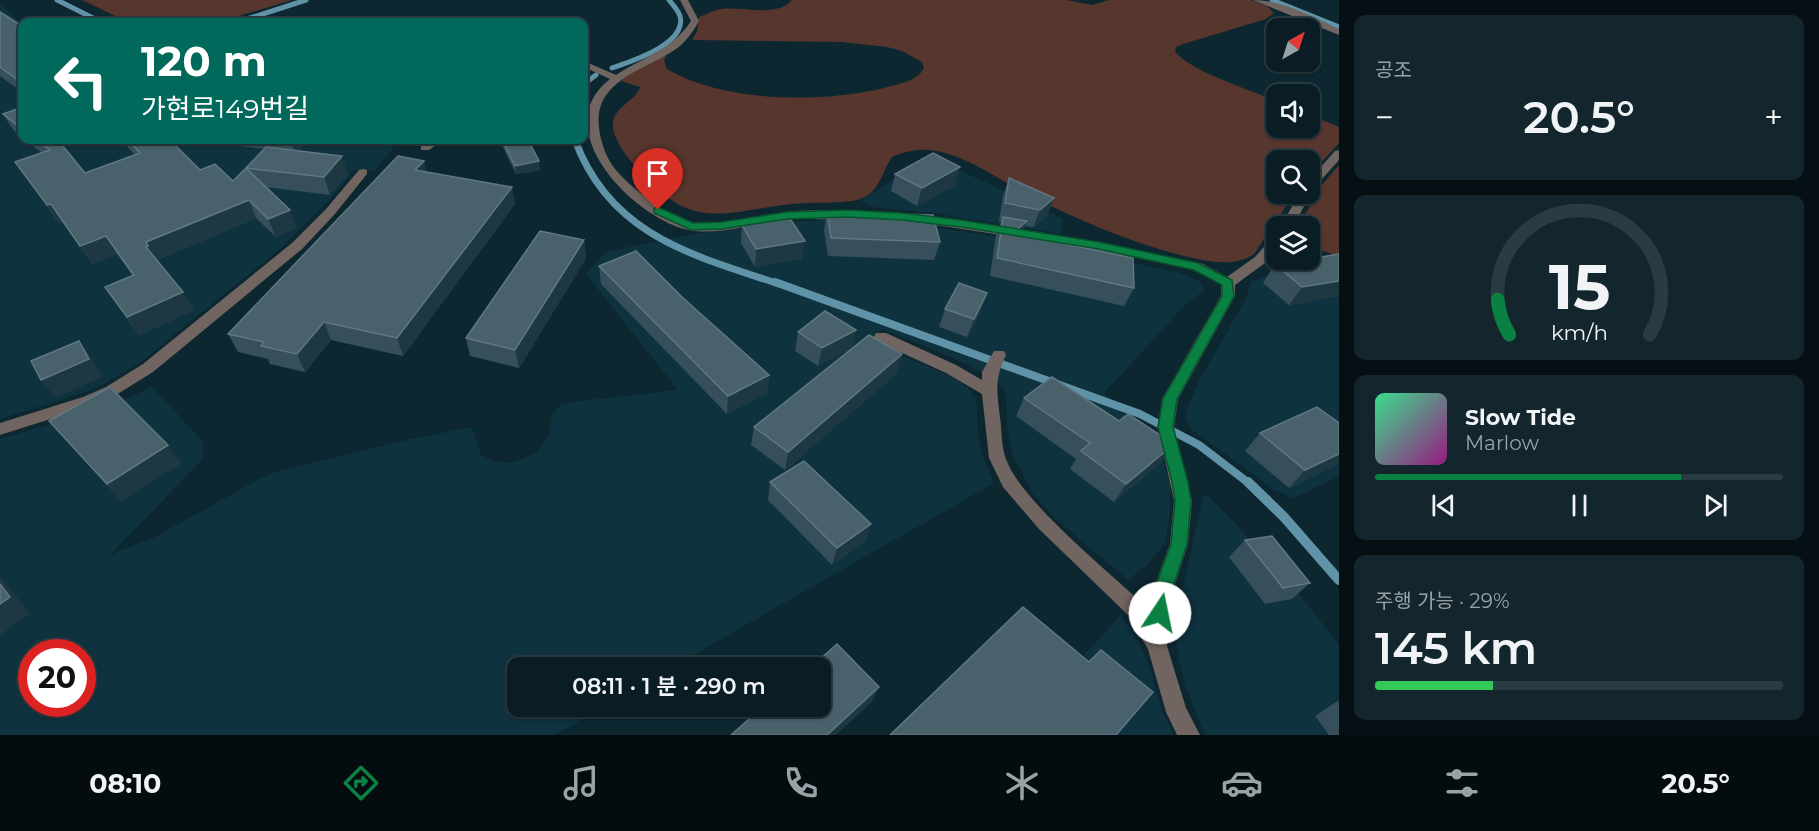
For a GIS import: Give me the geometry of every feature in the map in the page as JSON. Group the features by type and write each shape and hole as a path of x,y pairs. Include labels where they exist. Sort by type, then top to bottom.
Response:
{"lane":[{"path":"684,0 695,21 689,35 675,47 618,79 600,96 593,113 597,145 609,172 631,192 658,210 691,226 722,225 787,216 858,214"},
{"path":"1257,0 1304,16 1339,32"},
{"path":"588,66 618,79"},
{"path":"425,148 432,144"},
{"path":"1320,175 1339,153"},
{"path":"0,429 111,392 148,368 297,246 330,212 363,172"},
{"path":"902,217 981,226 1099,246 1198,267 1228,283"},
{"path":"1228,283 1266,254"},
{"path":"1157,646 1161,596 1179,544 1183,501 1166,427 1170,399 1228,296 1228,283"},
{"path":"881,337 951,369 989,391"},
{"path":"999,355 990,372 989,391 997,459 1009,482 1044,524 1135,609 1157,646 1177,712 1190,735"}],"shaded area":[{"path":"82,0 292,0 232,18 120,18"},
{"path":"792,0 1066,0 1092,5 1109,0 1251,0 1267,6 1274,13 1266,19 1183,44 1176,47 1175,52 1194,67 1266,97 1266,138 1320,138 1320,119 1339,127 1339,143 1320,164 1320,150 1266,150 1266,204 1287,204 1279,216 1266,216 1266,236 1254,254 1229,262 1184,256 1125,237 1049,205 961,158 930,150 913,151 892,157 872,192 854,201 792,204 727,213 692,210 675,203 657,190 638,170 622,150 614,132 613,120 616,114 634,97 640,87 621,81 642,66 666,56 664,61 667,69 690,80 745,94 803,98 859,93 901,84 917,76 924,68 922,62 902,51 887,47 841,42 692,40 697,31 699,17 710,12 730,8 769,10 786,5"},
{"path":"0,4 18,20 18,144 397,144 374,171 355,170 323,207 281,248 137,365 95,389 0,419"},
{"path":"1339,165 1339,256 1320,250 1320,216 1304,216 1311,204 1320,204 1321,186"},
{"path":"951,166 1063,219 1061,234 933,213 872,207 860,200 908,171"},
{"path":"841,219 906,223 1040,243 1181,273 1199,281 1205,290 1186,304 1104,393 1161,451 1170,484 1170,514 1165,543 1148,564 1128,580 1055,518 1033,494 1012,453 1007,426 1006,393 995,379 951,357 882,329 869,342 953,377 968,388 976,400 978,435 982,455 994,483 690,657 507,657 507,717 586,717 555,735 0,735 0,439 107,407 152,387 204,443 202,460 110,555 155,537 263,477 282,470 411,439 472,427 481,455 492,461 512,463 537,453 549,434 552,414 561,405 678,390 586,274 605,252 694,234"},
{"path":"1339,270 1339,476 1294,498 1274,490 1192,430 1186,419 1187,409 1201,377 1246,299 1251,282 1269,275"},
{"path":"1203,496 1208,496 1229,517 1296,591 1339,644 1339,735 1205,735 1186,688 1178,656 1176,635 1177,615"},
{"path":"1121,615 1138,641 1150,668 1162,711 1174,735 1010,735"}],"building":[{"path":"0,12 18,23 18,80 0,67"},
{"path":"18,108 18,126 3,114"},
{"path":"42,144 61,144 85,173 140,153 132,144 174,144 200,170 215,164 233,181 246,168 290,210 268,219 249,200 146,242 148,246 146,247 183,292 127,317 105,287 134,275 106,236 80,246 51,204 47,205 15,162 50,150"},
{"path":"504,144 530,144 539,161 515,166"},
{"path":"266,147 342,156 324,177 246,168"},
{"path":"933,153 960,167 922,188 895,174"},
{"path":"398,156 424,161 415,170 512,187 397,338 324,322 297,354 261,346 264,342 228,334"},
{"path":"1009,178 1054,198 1040,210 1005,203"},
{"path":"827,212 933,215 940,242 831,238"},
{"path":"789,217 805,241 756,249 742,225"},
{"path":"1003,217 1027,221 1013,233 1133,258 1134,288 997,258"},
{"path":"540,231 584,240 515,350 466,338"},
{"path":"636,251 683,298 769,375 728,396 599,266"},
{"path":"1339,254 1339,281 1302,287 1282,270 1320,270 1320,257"},
{"path":"959,283 987,293 974,319 945,309"},
{"path":"825,311 856,330 822,348 798,332"},
{"path":"869,335 902,354 788,452 754,427"},
{"path":"79,341 89,359 41,380 31,361"},
{"path":"1052,377 1119,421 1128,414 1174,444 1126,484 1081,451 1090,443 1024,398"},
{"path":"110,387 168,445 107,484 49,421"},
{"path":"1317,407 1339,423 1339,454 1305,470 1260,433"},
{"path":"804,461 871,524 837,548 770,482"},
{"path":"1272,536 1310,583 1283,588 1245,540"},
{"path":"0,584 10,597 0,604"},
{"path":"1023,607 1089,662 1101,650 1153,692 1116,735 890,735"},
{"path":"837,644 879,687 827,735 731,735 751,717 831,717 831,657 822,657"}],"waterway":[{"path":"57,0 93,18"},
{"path":"250,18 306,0"},
{"path":"612,68 656,50 675,35 680,26 680,16 669,0"},
{"path":"1272,0 1339,27"},
{"path":"588,81 596,75"},
{"path":"577,144 590,172 609,198 632,220 685,251 779,284"},
{"path":"775,282 1140,414 1199,445 1250,484"},
{"path":"1248,482 1284,517 1339,580"}],"route":[{"path":"658,210 691,226 722,225 787,216 847,213 981,226 1099,246 1198,267 1228,283 1228,296 1170,399 1166,427 1183,501 1179,544 1161,596 1160,613"}]}
